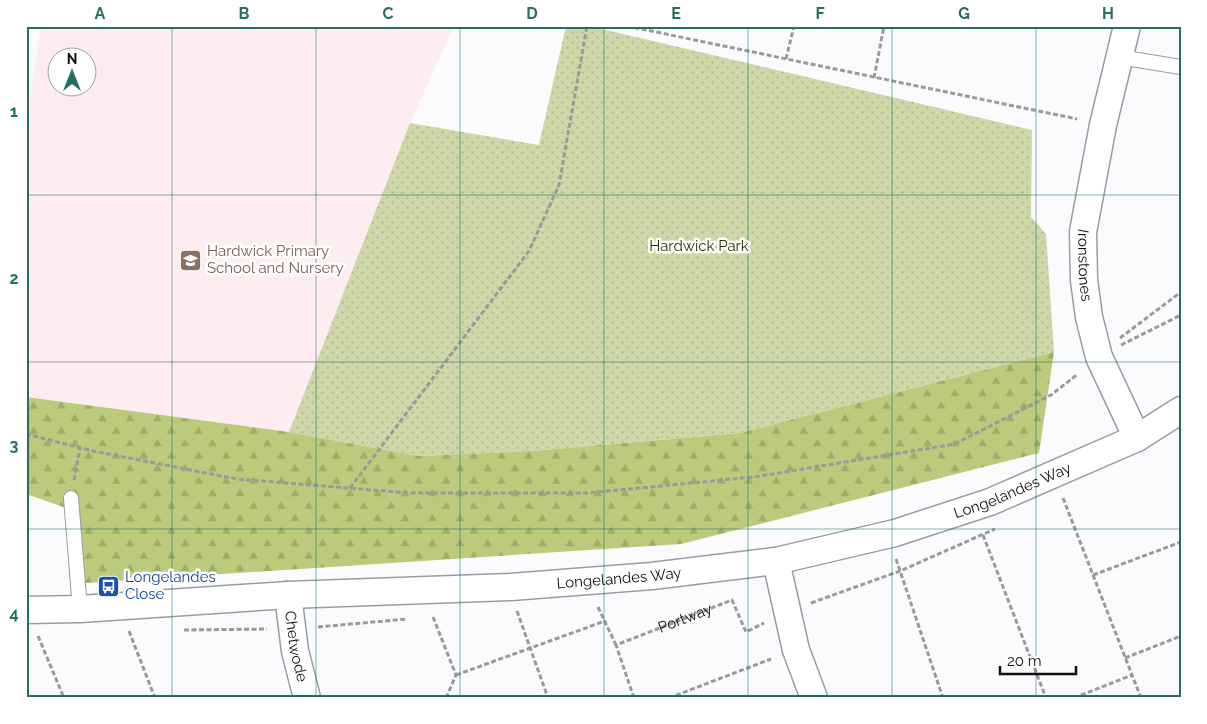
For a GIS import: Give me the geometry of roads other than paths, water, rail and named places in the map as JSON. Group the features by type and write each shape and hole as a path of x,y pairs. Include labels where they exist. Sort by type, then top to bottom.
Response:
{"street":[{"name":"Ironstones","path":"1127,26 1103,125 1083,232 1084,280 1089,317 1099,357 1137,438"},
{"name":"Longelandes Way","path":"31,620 80,609 288,595 511,587 652,576 776,561 895,532 990,502 1137,438 1181,410"},
{"path":"776,561 796,650 814,698"},
{"name":"Chetwode","path":"288,595 295,651 307,698"}],"lane":[{"path":"1119,58 1181,67"},
{"path":"72,498 80,609"}],"place":[{"name":"Hardwick Primary School and Nursery","path":"191,260"},
{"name":"Longelandes Close","path":"109,586"}],"park label":[{"name":"Hardwick Park","path":"699,246"}]}
